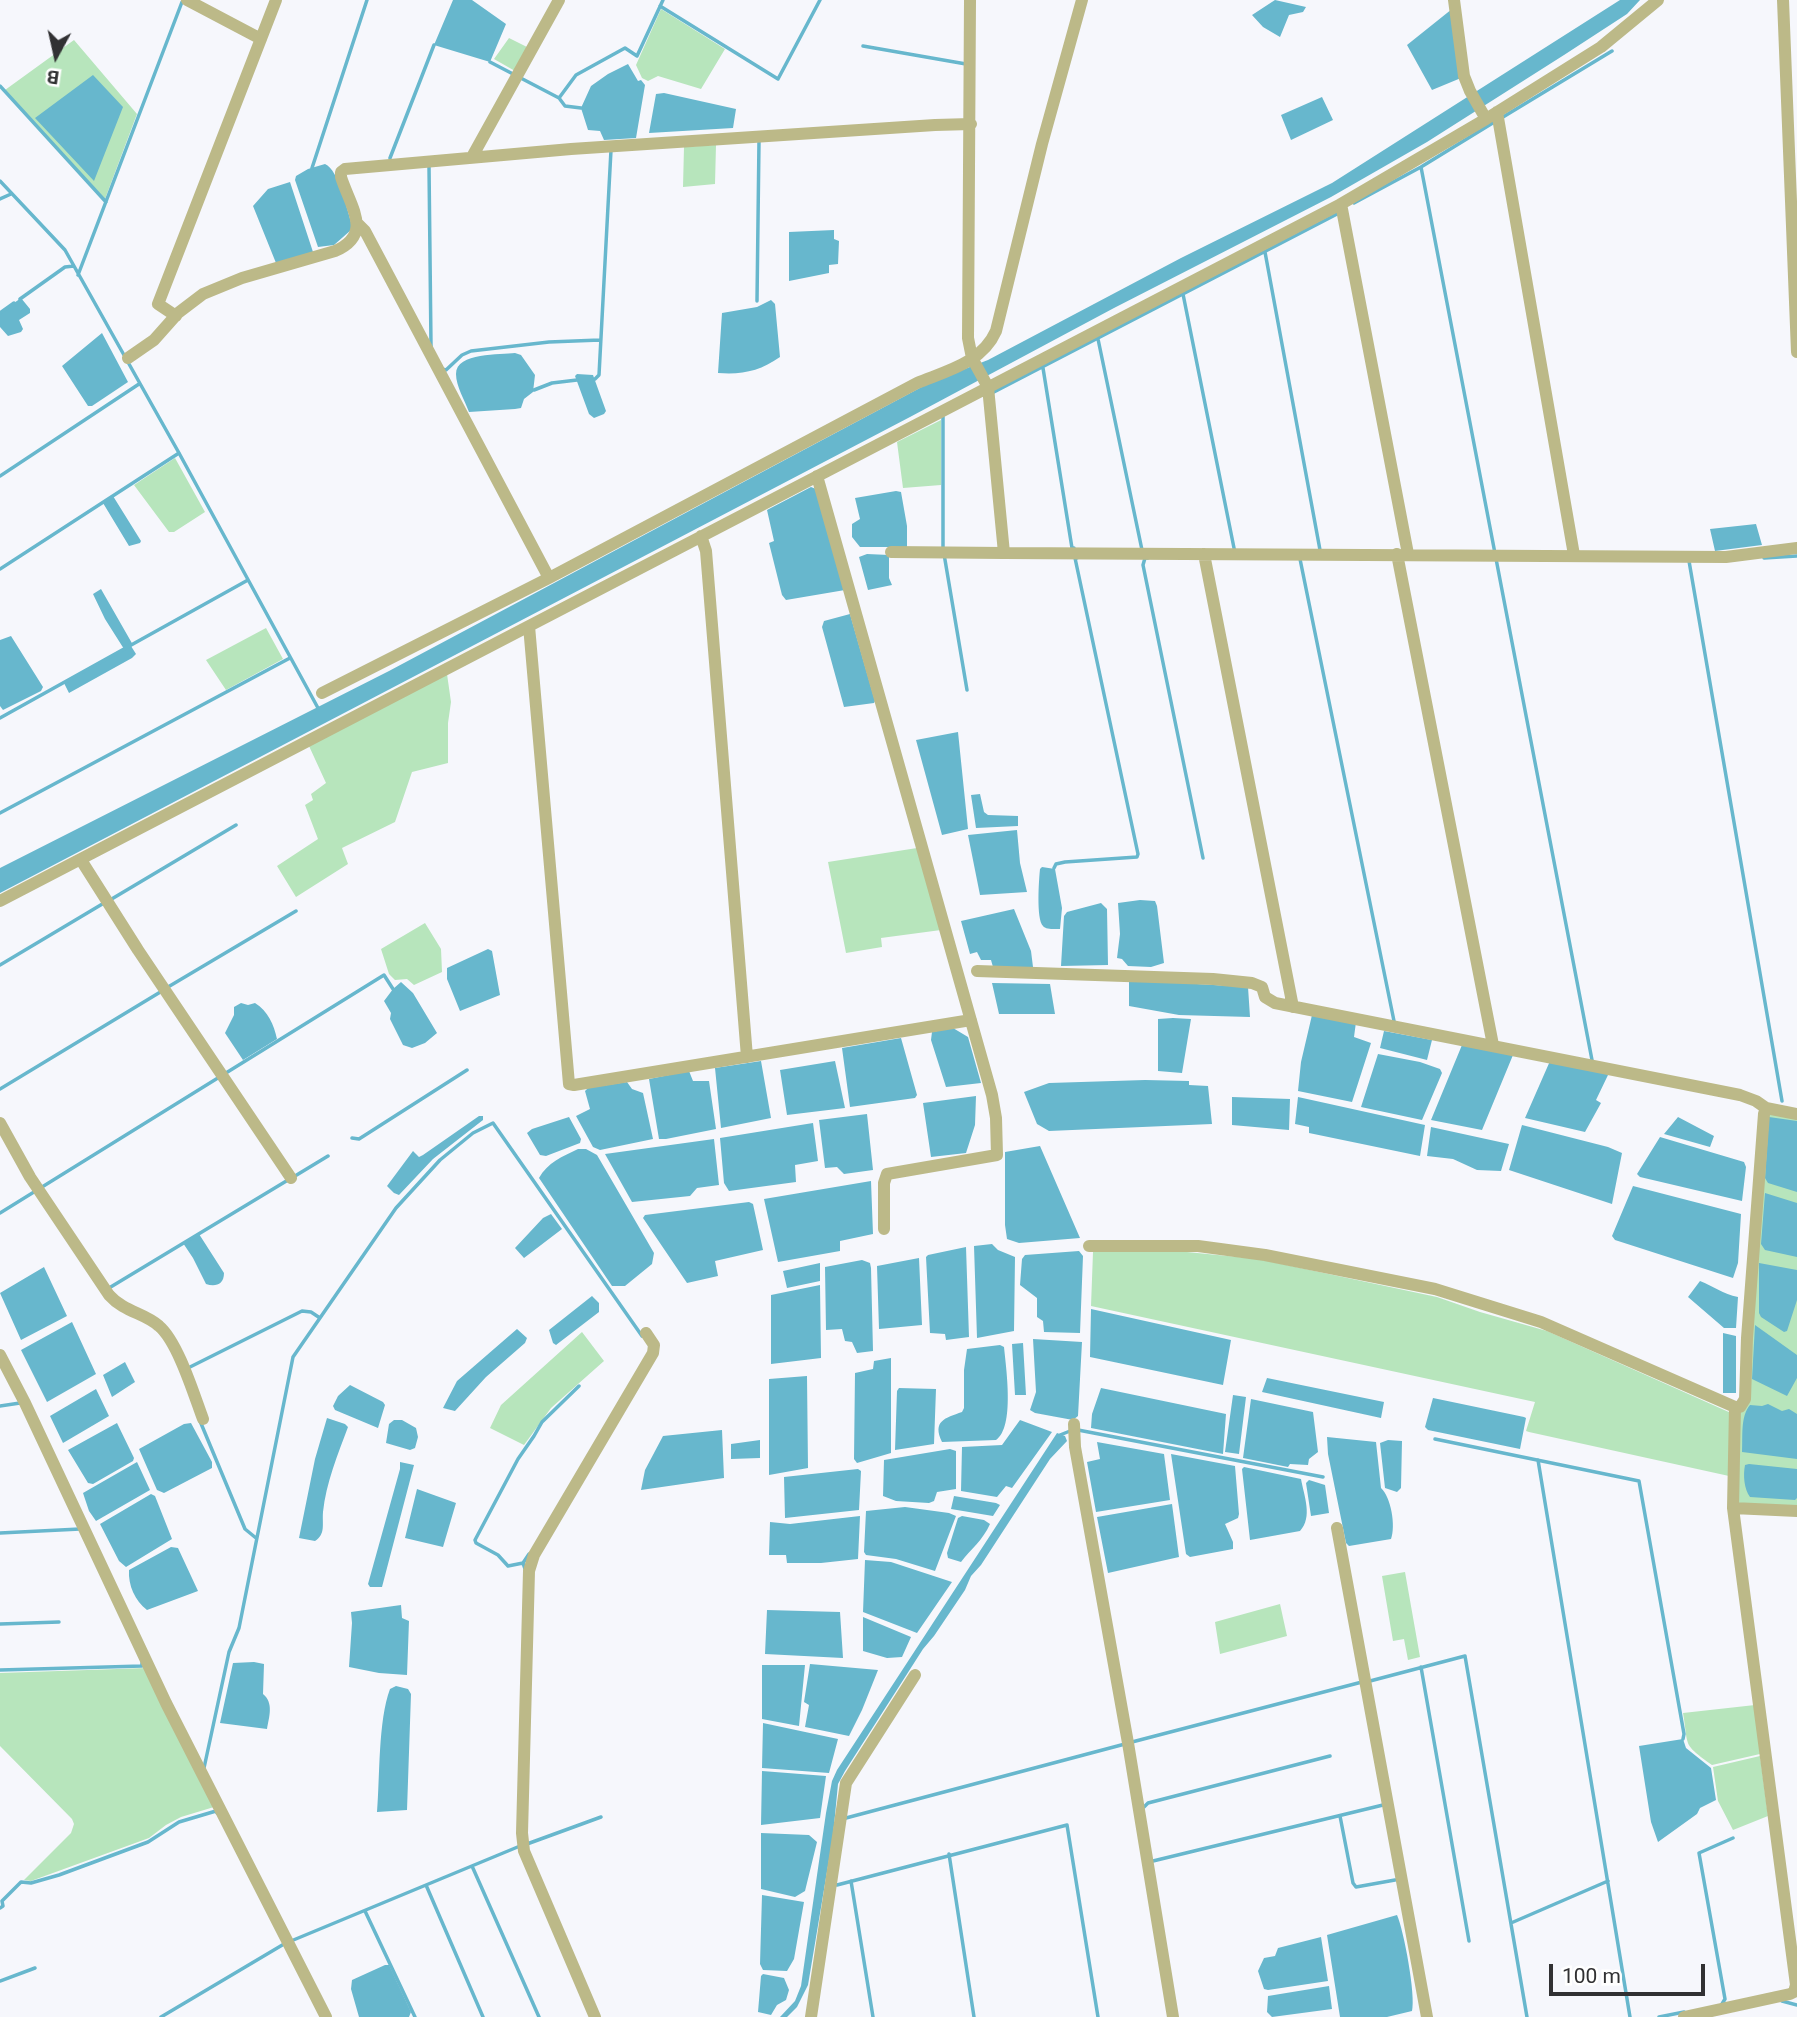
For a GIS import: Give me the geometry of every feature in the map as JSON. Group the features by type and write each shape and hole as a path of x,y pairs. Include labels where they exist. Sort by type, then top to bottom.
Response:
{"street":[{"path":"187,0 261,40"},
{"path":"176,316 158,304 276,0"},
{"path":"472,157 559,0"},
{"path":"970,0 968,338 973,360 987,384 1004,553"},
{"path":"323,693 549,578 917,383 951,372 973,360 988,346 996,331 1042,144 1082,0"},
{"path":"1454,0 1464,76 1470,91 1489,115 1574,555"},
{"path":"0,901 817,477 987,384 1341,204 1601,47 1658,0"},
{"path":"1783,0 1797,352"},
{"path":"549,578 365,231 358,224 341,177 342,170 472,157 971,124"},
{"path":"1341,204 1402,554 1493,1045"},
{"path":"128,358 154,340 189,303 223,285 342,247 357,232 358,224"},
{"path":"817,477 995,1107 997,1156 887,1174 884,1183 884,1229"},
{"path":"701,536 706,551 747,1057"},
{"path":"891,552 1726,557 1797,548"},
{"path":"1204,554 1293,1007"},
{"path":"529,626 569,1084 971,1020"},
{"path":"81,860 291,1178"},
{"path":"977,971 1252,982 1262,987 1265,997 1270,1001 1293,1007 1740,1095 1766,1108 1797,1114"},
{"path":"1089,1246 1198,1246 1265,1255 1435,1289 1541,1322 1740,1407 1745,1399 1750,1287 1766,1108"},
{"path":"0,1123 30,1177 108,1295 122,1307 154,1322 164,1331 184,1369 203,1419"},
{"path":"595,2017 524,1851 522,1833 529,1571 534,1555 653,1353 654,1345 646,1333"},
{"path":"0,1356 25,1403 166,1703 326,2017"},
{"path":"1684,2017 1790,1994 1796,1989 1733,1508 1735,1407"},
{"path":"1074,1424 1075,1447 1173,2017"},
{"path":"1733,1508 1797,1511"},
{"path":"1337,1528 1427,2017"},
{"path":"811,2017 846,1783 915,1675"}],"green space":[{"path":"661,9 725,49 701,89 658,76 648,81 642,78 636,65"},
{"path":"509,38 527,47 515,71 494,59"},
{"path":"74,40 137,114 105,199 5,90"},
{"path":"716,145 715,184 683,187 684,147"},
{"path":"941,420 941,485 903,488 897,442"},
{"path":"175,458 205,512 174,532 169,532 134,485"},
{"path":"266,628 283,659 226,690 206,660"},
{"path":"447,674 451,702 448,763 412,772 395,822 342,848 348,864 296,897 277,866 318,839 305,805 313,800 311,794 326,783 309,746"},
{"path":"917,848 941,930 881,938 882,947 846,953 828,862"},
{"path":"425,923 441,949 442,972 414,985 407,979 395,980 389,974 381,949"},
{"path":"1768,1112 1797,1117 1797,1507 1740,1505 1737,1502 1738,1416"},
{"path":"1093,1252 1187,1252 1258,1259 1437,1297 1547,1331 1731,1413 1729,1476 1526,1431 1535,1402 1091,1306"},
{"path":"582,1332 604,1361 551,1408 524,1445 490,1428 501,1405"},
{"path":"1405,1572 1420,1657 1408,1660 1404,1639 1393,1641 1382,1576"},
{"path":"1280,1604 1287,1636 1220,1654 1215,1622"},
{"path":"146,1668 214,1807 181,1817 149,1838 31,1881 24,1880 71,1833 74,1824 0,1746 0,1673"},
{"path":"1755,1705 1760,1754 1712,1765 1688,1744 1683,1713"},
{"path":"1760,1756 1768,1816 1733,1830 1718,1801 1713,1767"}],"water":[{"path":"453,0 472,0 506,24 490,62 434,45"},
{"path":"1275,0 1306,7 1303,12 1289,15 1280,37 1263,27 1252,15"},
{"path":"1620,0 1640,0 1627,14 1564,55 1427,142 1331,197 1114,308 0,893 0,868 389,671 931,382 988,360 1181,258 1332,183"},
{"path":"1452,9 1461,78 1432,90 1407,45"},
{"path":"628,64 638,81 641,80 645,85 636,138 604,140 600,131 588,130 581,108 591,86"},
{"path":"93,75 123,107 94,181 35,118"},
{"path":"664,93 736,109 733,128 649,133 656,94"},
{"path":"1322,97 1333,120 1291,140 1281,115"},
{"path":"325,164 338,182 352,225 351,230 334,245 318,247 295,180 296,176 308,169"},
{"path":"290,182 313,252 276,263 253,206 268,189"},
{"path":"834,230 834,239 839,241 838,264 829,265 829,273 789,281 789,232"},
{"path":"21,298 30,313 19,320 23,329 21,332 8,336 0,327 0,313"},
{"path":"771,300 775,304 780,357 750,371 718,373 722,313 757,307"},
{"path":"102,333 128,382 88,406 62,366"},
{"path":"515,353 521,355 535,375 533,392 524,399 521,408 469,412 457,383 458,367 471,358"},
{"path":"593,375 606,411 604,414 594,418 589,414 575,376"},
{"path":"811,487 816,489 845,590 786,600 782,595 769,543 774,541 767,510"},
{"path":"901,492 907,526 907,547 860,547 852,537 852,524 860,519 855,498"},
{"path":"113,496 140,543 129,546 103,503"},
{"path":"1756,524 1762,545 1715,551 1710,529"},
{"path":"867,554 889,555 889,578 892,585 868,590 859,557"},
{"path":"101,589 136,654 69,693 64,683 124,649 93,594"},
{"path":"850,614 875,701 844,707 822,627 824,621"},
{"path":"11,636 43,687 41,691 3,710 0,706 0,640"},
{"path":"958,732 968,829 942,835 916,740"},
{"path":"980,794 984,812 988,815 1018,816 1018,826 976,828 971,795"},
{"path":"1017,830 1020,863 1027,892 980,895 968,835"},
{"path":"1042,867 1055,869 1062,908 1060,929 1046,928 1041,922 1039,890"},
{"path":"1155,901 1157,906 1164,963 1151,967 1128,966 1122,959 1117,958 1120,934 1118,903"},
{"path":"1101,903 1107,909 1108,965 1061,966 1064,916 1067,912"},
{"path":"1014,909 1031,951 1033,967 993,967 991,960 981,960 977,952 970,954 961,921"},
{"path":"488,949 492,951 500,995 460,1011 447,979 447,968"},
{"path":"1129,980 1248,987 1250,1017 1179,1015 1129,1006"},
{"path":"401,982 413,993 437,1033 425,1043 412,1048 403,1045 384,1001"},
{"path":"992,983 1050,984 1055,1014 999,1014"},
{"path":"241,1003 255,1003 264,1010 277,1039 243,1060 225,1033 234,1015 234,1007"},
{"path":"1312,1015 1356,1022 1354,1037 1371,1043 1352,1102 1298,1091 1301,1062"},
{"path":"1158,1019 1191,1019 1182,1073 1158,1071"},
{"path":"953,1028 968,1037 981,1083 946,1087 931,1040 932,1032"},
{"path":"1384,1031 1432,1040 1427,1060 1380,1048"},
{"path":"901,1038 917,1095 915,1098 850,1107 842,1048"},
{"path":"1462,1045 1513,1055 1482,1130 1431,1120"},
{"path":"1378,1054 1420,1062 1440,1069 1442,1073 1422,1120 1361,1107"},
{"path":"761,1061 771,1118 721,1128 715,1068"},
{"path":"835,1061 845,1108 787,1115 780,1070"},
{"path":"1550,1061 1608,1075 1596,1100 1601,1103 1585,1132 1525,1118"},
{"path":"689,1071 693,1081 709,1081 716,1129 659,1139 649,1079"},
{"path":"1189,1081 1189,1085 1208,1086 1212,1124 1049,1131 1037,1124 1024,1092 1049,1083"},
{"path":"627,1082 632,1089 643,1093 653,1139 600,1150 593,1147 576,1116 590,1109 585,1091 588,1088"},
{"path":"976,1096 975,1125 966,1153 931,1157 923,1103"},
{"path":"1232,1097 1290,1099 1289,1130 1232,1125"},
{"path":"1298,1097 1425,1125 1420,1156 1309,1133 1309,1127 1295,1124"},
{"path":"867,1114 873,1170 844,1174 837,1167 825,1168 819,1120"},
{"path":"479,1116 483,1116 483,1120 433,1159 399,1195 387,1186 413,1151 419,1157 423,1155"},
{"path":"569,1117 581,1139 580,1143 546,1156 540,1155 527,1133"},
{"path":"1678,1117 1714,1136 1710,1147 1664,1134"},
{"path":"1769,1117 1797,1121 1797,1192 1768,1183 1765,1178"},
{"path":"813,1123 818,1161 795,1165 796,1182 729,1191 724,1183 720,1138"},
{"path":"1522,1125 1622,1153 1612,1204 1509,1170"},
{"path":"1431,1127 1509,1144 1501,1171 1477,1170 1453,1159 1427,1156"},
{"path":"1660,1137 1744,1162 1746,1167 1742,1201 1640,1177 1637,1174"},
{"path":"714,1139 719,1185 697,1188 690,1196 632,1202 605,1154"},
{"path":"1040,1146 1080,1238 1019,1243 1007,1239 1005,1152"},
{"path":"578,1149 586,1149 597,1155 654,1253 652,1264 625,1286 612,1286 539,1178 551,1164"},
{"path":"871,1181 873,1234 840,1241 840,1251 778,1262 764,1199"},
{"path":"1633,1186 1741,1214 1738,1263 1733,1278 1615,1240 1612,1236"},
{"path":"1765,1193 1797,1203 1797,1257 1765,1250 1761,1244"},
{"path":"749,1202 753,1204 763,1250 715,1261 718,1276 687,1283 643,1218 645,1215"},
{"path":"551,1214 562,1229 524,1258 515,1248 543,1218"},
{"path":"199,1234 224,1273 218,1284 206,1284 183,1243"},
{"path":"992,1244 998,1250 1015,1257 1014,1331 977,1338 974,1246"},
{"path":"966,1247 969,1337 946,1340 945,1334 930,1333 926,1257"},
{"path":"1079,1251 1083,1256 1080,1333 1044,1332 1043,1321 1037,1317 1037,1298 1020,1285 1022,1259 1025,1255"},
{"path":"919,1258 922,1325 879,1329 877,1266"},
{"path":"862,1260 870,1263 871,1268 873,1351 857,1353 852,1342 845,1341 842,1329 826,1330 825,1267"},
{"path":"820,1263 820,1281 787,1288 783,1271"},
{"path":"1759,1263 1797,1270 1797,1300 1787,1331 1784,1332 1759,1313"},
{"path":"44,1267 67,1316 21,1340 0,1293"},
{"path":"1700,1281 1738,1297 1736,1328 1724,1328 1688,1297"},
{"path":"820,1285 821,1358 771,1364 771,1295"},
{"path":"592,1296 599,1303 599,1312 556,1345 553,1343 549,1330"},
{"path":"1091,1309 1231,1340 1223,1385 1090,1357"},
{"path":"72,1322 96,1374 47,1402 21,1350"},
{"path":"1755,1325 1797,1355 1797,1378 1787,1396 1752,1379"},
{"path":"517,1329 527,1338 525,1343 486,1377 455,1411 443,1408 457,1381"},
{"path":"1723,1333 1736,1336 1736,1393 1723,1393"},
{"path":"1033,1339 1082,1342 1078,1416 1073,1420 1030,1410 1036,1392"},
{"path":"1023,1343 1026,1395 1015,1395 1012,1344"},
{"path":"1000,1345 1004,1347 1008,1396 1006,1423 1002,1433 996,1440 942,1442 939,1425 962,1412 964,1408 967,1349"},
{"path":"891,1358 891,1453 857,1463 854,1459 855,1373 873,1369 874,1361"},
{"path":"125,1362 135,1382 112,1397 103,1375"},
{"path":"807,1376 808,1468 769,1475 769,1379"},
{"path":"1267,1378 1384,1402 1381,1418 1262,1392"},
{"path":"350,1385 385,1405 378,1428 335,1410 333,1406 338,1396"},
{"path":"899,1388 936,1389 934,1444 895,1450"},
{"path":"1101,1388 1226,1414 1223,1454 1091,1428 1092,1414"},
{"path":"96,1389 109,1416 63,1443 50,1416"},
{"path":"1233,1395 1246,1397 1239,1454 1225,1452"},
{"path":"1433,1398 1526,1418 1520,1449 1428,1430 1425,1427"},
{"path":"1251,1399 1313,1412 1318,1452 1309,1459 1308,1465 1290,1464 1288,1467 1243,1458"},
{"path":"1768,1404 1782,1411 1789,1409 1797,1414 1797,1459 1742,1452 1747,1410 1750,1405"},
{"path":"327,1418 348,1427 327,1490 322,1532 315,1541 299,1538 315,1459"},
{"path":"394,1420 402,1420 416,1428 418,1437 415,1448 410,1450 386,1443 389,1424"},
{"path":"1020,1420 1052,1432 1012,1488 1006,1486 997,1497 961,1491 962,1447 1002,1445"},
{"path":"117,1423 133,1461 93,1484 88,1483 68,1450"},
{"path":"191,1423 212,1462 212,1468 164,1493 157,1490 139,1449 184,1424"},
{"path":"722,1430 724,1478 641,1490 645,1470 663,1436"},
{"path":"1057,1433 1065,1436 1067,1441 1050,1459 981,1565 971,1576 965,1590 923,1649 838,1784 833,1836 808,1985 797,2007 787,2017 780,2017 795,2001 801,1986 826,1813 832,1781 837,1770"},
{"path":"1327,1437 1376,1442 1381,1488 1392,1512 1391,1539 1349,1546 1346,1543"},
{"path":"760,1440 760,1458 731,1459 731,1444"},
{"path":"1388,1440 1402,1441 1401,1488 1397,1492 1385,1488 1380,1443"},
{"path":"1097,1442 1164,1454 1170,1500 1096,1512 1087,1462 1100,1459"},
{"path":"950,1449 956,1451 956,1489 937,1492 934,1501 929,1503 896,1501 883,1496 884,1460"},
{"path":"1171,1454 1235,1466 1239,1514 1238,1518 1225,1524 1233,1542 1233,1549 1190,1557 1186,1554"},
{"path":"137,1462 150,1490 96,1521 89,1511 83,1493"},
{"path":"400,1462 414,1465 382,1587 370,1587 368,1584"},
{"path":"1745,1465 1797,1469 1797,1498 1750,1497 1744,1477"},
{"path":"1244,1467 1301,1479 1307,1513 1300,1531 1250,1540 1242,1469"},
{"path":"858,1469 861,1471 859,1510 785,1518 784,1477"},
{"path":"1309,1480 1325,1485 1329,1513 1311,1516 1306,1483"},
{"path":"417,1489 456,1503 443,1547 405,1538"},
{"path":"151,1494 155,1496 172,1539 126,1567 119,1561 100,1524"},
{"path":"954,1496 1000,1505 993,1516 951,1509"},
{"path":"1172,1504 1179,1557 1108,1573 1097,1517"},
{"path":"905,1507 956,1516 935,1571 896,1559 866,1555 864,1552 866,1511"},
{"path":"860,1516 858,1559 787,1563 786,1555 769,1555 770,1522 790,1524"},
{"path":"962,1516 984,1520 990,1524 961,1562 948,1558 947,1553 958,1518"},
{"path":"171,1547 178,1548 198,1591 147,1610 133,1592 129,1570"},
{"path":"865,1560 891,1562 952,1582 917,1633 863,1612"},
{"path":"401,1605 402,1618 409,1621 407,1675 349,1667 351,1612"},
{"path":"767,1610 840,1612 843,1658 765,1654"},
{"path":"863,1617 911,1637 902,1657 887,1658 863,1651"},
{"path":"233,1663 264,1664 263,1694 269,1702 270,1710 267,1729 220,1723"},
{"path":"810,1664 878,1670 849,1736 805,1727 809,1705 804,1702"},
{"path":"762,1665 805,1665 799,1726 762,1719"},
{"path":"396,1686 408,1689 411,1694 407,1810 377,1812 383,1717 390,1689"},
{"path":"763,1723 838,1739 829,1773 762,1768"},
{"path":"1683,1739 1686,1748 1711,1768 1716,1800 1700,1808 1697,1814 1658,1842 1651,1822 1639,1746"},
{"path":"762,1771 826,1776 820,1818 761,1825"},
{"path":"761,1833 809,1835 817,1842 805,1891 795,1897 761,1889"},
{"path":"762,1895 804,1902 794,1959 787,1971 763,1970 760,1964"},
{"path":"1397,1915 1409,1963 1412,2011 1387,2017 1340,2017 1327,1935"},
{"path":"1321,1937 1328,1981 1264,1989 1258,1971 1264,1958 1275,1956 1278,1948"},
{"path":"389,1965 411,2012 409,2017 359,2017 351,1989 352,1980"},
{"path":"763,1974 784,1978 789,1990 786,2000 777,2005 771,2015 758,2012"},
{"path":"1329,1986 1332,2009 1272,2017 1267,2012 1268,1996"}],"waterway":[{"path":"312,168 367,0"},
{"path":"559,98 576,75 625,48 637,56 663,0"},
{"path":"660,6 778,79 820,0"},
{"path":"78,275 182,2"},
{"path":"390,158 434,45"},
{"path":"863,46 966,64"},
{"path":"1503,117 1612,51"},
{"path":"490,62 559,98 565,106 581,108"},
{"path":"0,86 106,202"},
{"path":"1354,203 1421,167 1496,121"},
{"path":"757,301 759,141"},
{"path":"595,379 599,375 611,150"},
{"path":"429,166 431,346"},
{"path":"1421,167 1592,1060"},
{"path":"0,181 65,250 318,708"},
{"path":"0,199 11,194"},
{"path":"992,393 1339,213"},
{"path":"1265,252 1320,550"},
{"path":"20,299 65,267 74,266"},
{"path":"1183,294 1235,553"},
{"path":"0,313 14,303"},
{"path":"1098,339 1142,550"},
{"path":"442,369 446,370 462,355 471,351 549,342 600,340"},
{"path":"1043,368 1074,548"},
{"path":"534,390 552,383 577,380"},
{"path":"0,476 139,384"},
{"path":"943,417 943,548 967,690"},
{"path":"0,569 179,453"},
{"path":"1764,558 1797,556"},
{"path":"1054,868 1056,864 1065,862 1137,857 1138,854 1077,558"},
{"path":"1148,558 1145,558 1143,565 1203,858"},
{"path":"1300,559 1394,1021"},
{"path":"1689,561 1782,1101"},
{"path":"0,718 248,580"},
{"path":"0,813 290,658"},
{"path":"110,900 236,825"},
{"path":"0,965 104,903"},
{"path":"168,987 296,911"},
{"path":"0,1213 384,975 393,989"},
{"path":"0,1089 162,991"},
{"path":"352,1138 359,1139 467,1070"},
{"path":"204,1768 229,1652 239,1628 293,1357 396,1208 440,1160 473,1133 493,1123 642,1336"},
{"path":"295,1176 328,1156"},
{"path":"109,1288 288,1180"},
{"path":"188,1368 302,1311 311,1312 320,1318"},
{"path":"523,1563 508,1566 498,1555 475,1540 518,1459 542,1422 579,1386"},
{"path":"0,1406 20,1403"},
{"path":"200,1421 245,1529 256,1538"},
{"path":"1078,1430 1323,1477"},
{"path":"1060,1435 1070,1431"},
{"path":"1435,1439 1639,1481 1683,1739"},
{"path":"1538,1460 1630,2017"},
{"path":"0,1533 80,1529"},
{"path":"525,1569 523,1563 529,1554"},
{"path":"0,1624 59,1622"},
{"path":"1370,1681 1465,1656 1527,2017"},
{"path":"0,1670 142,1666 142,1663"},
{"path":"1421,1667 1469,1941"},
{"path":"1132,1742 1362,1682"},
{"path":"846,1818 1125,1744"},
{"path":"1144,1807 1148,1803 1330,1756"},
{"path":"1153,1861 1383,1805"},
{"path":"0,1908 3,1906 2,1901 21,1882 31,1883 59,1875 148,1842 179,1822 216,1811 217,1813"},
{"path":"1340,1816 1356,1887 1395,1880"},
{"path":"527,1844 601,1817"},
{"path":"837,1885 1067,1825 1098,2017"},
{"path":"1722,2004 1725,1999 1699,1853 1733,1838"},
{"path":"291,1941 520,1846"},
{"path":"949,1854 974,2017"},
{"path":"472,1866 539,2017"},
{"path":"851,1881 873,2017"},
{"path":"1511,1923 1608,1881"},
{"path":"426,1885 483,2017"},
{"path":"365,1911 415,2017"},
{"path":"161,2017 284,1944"},
{"path":"0,1981 35,1968"},
{"path":"1782,2001 1797,2005"},
{"path":"1659,2017 1684,2012"}]}
